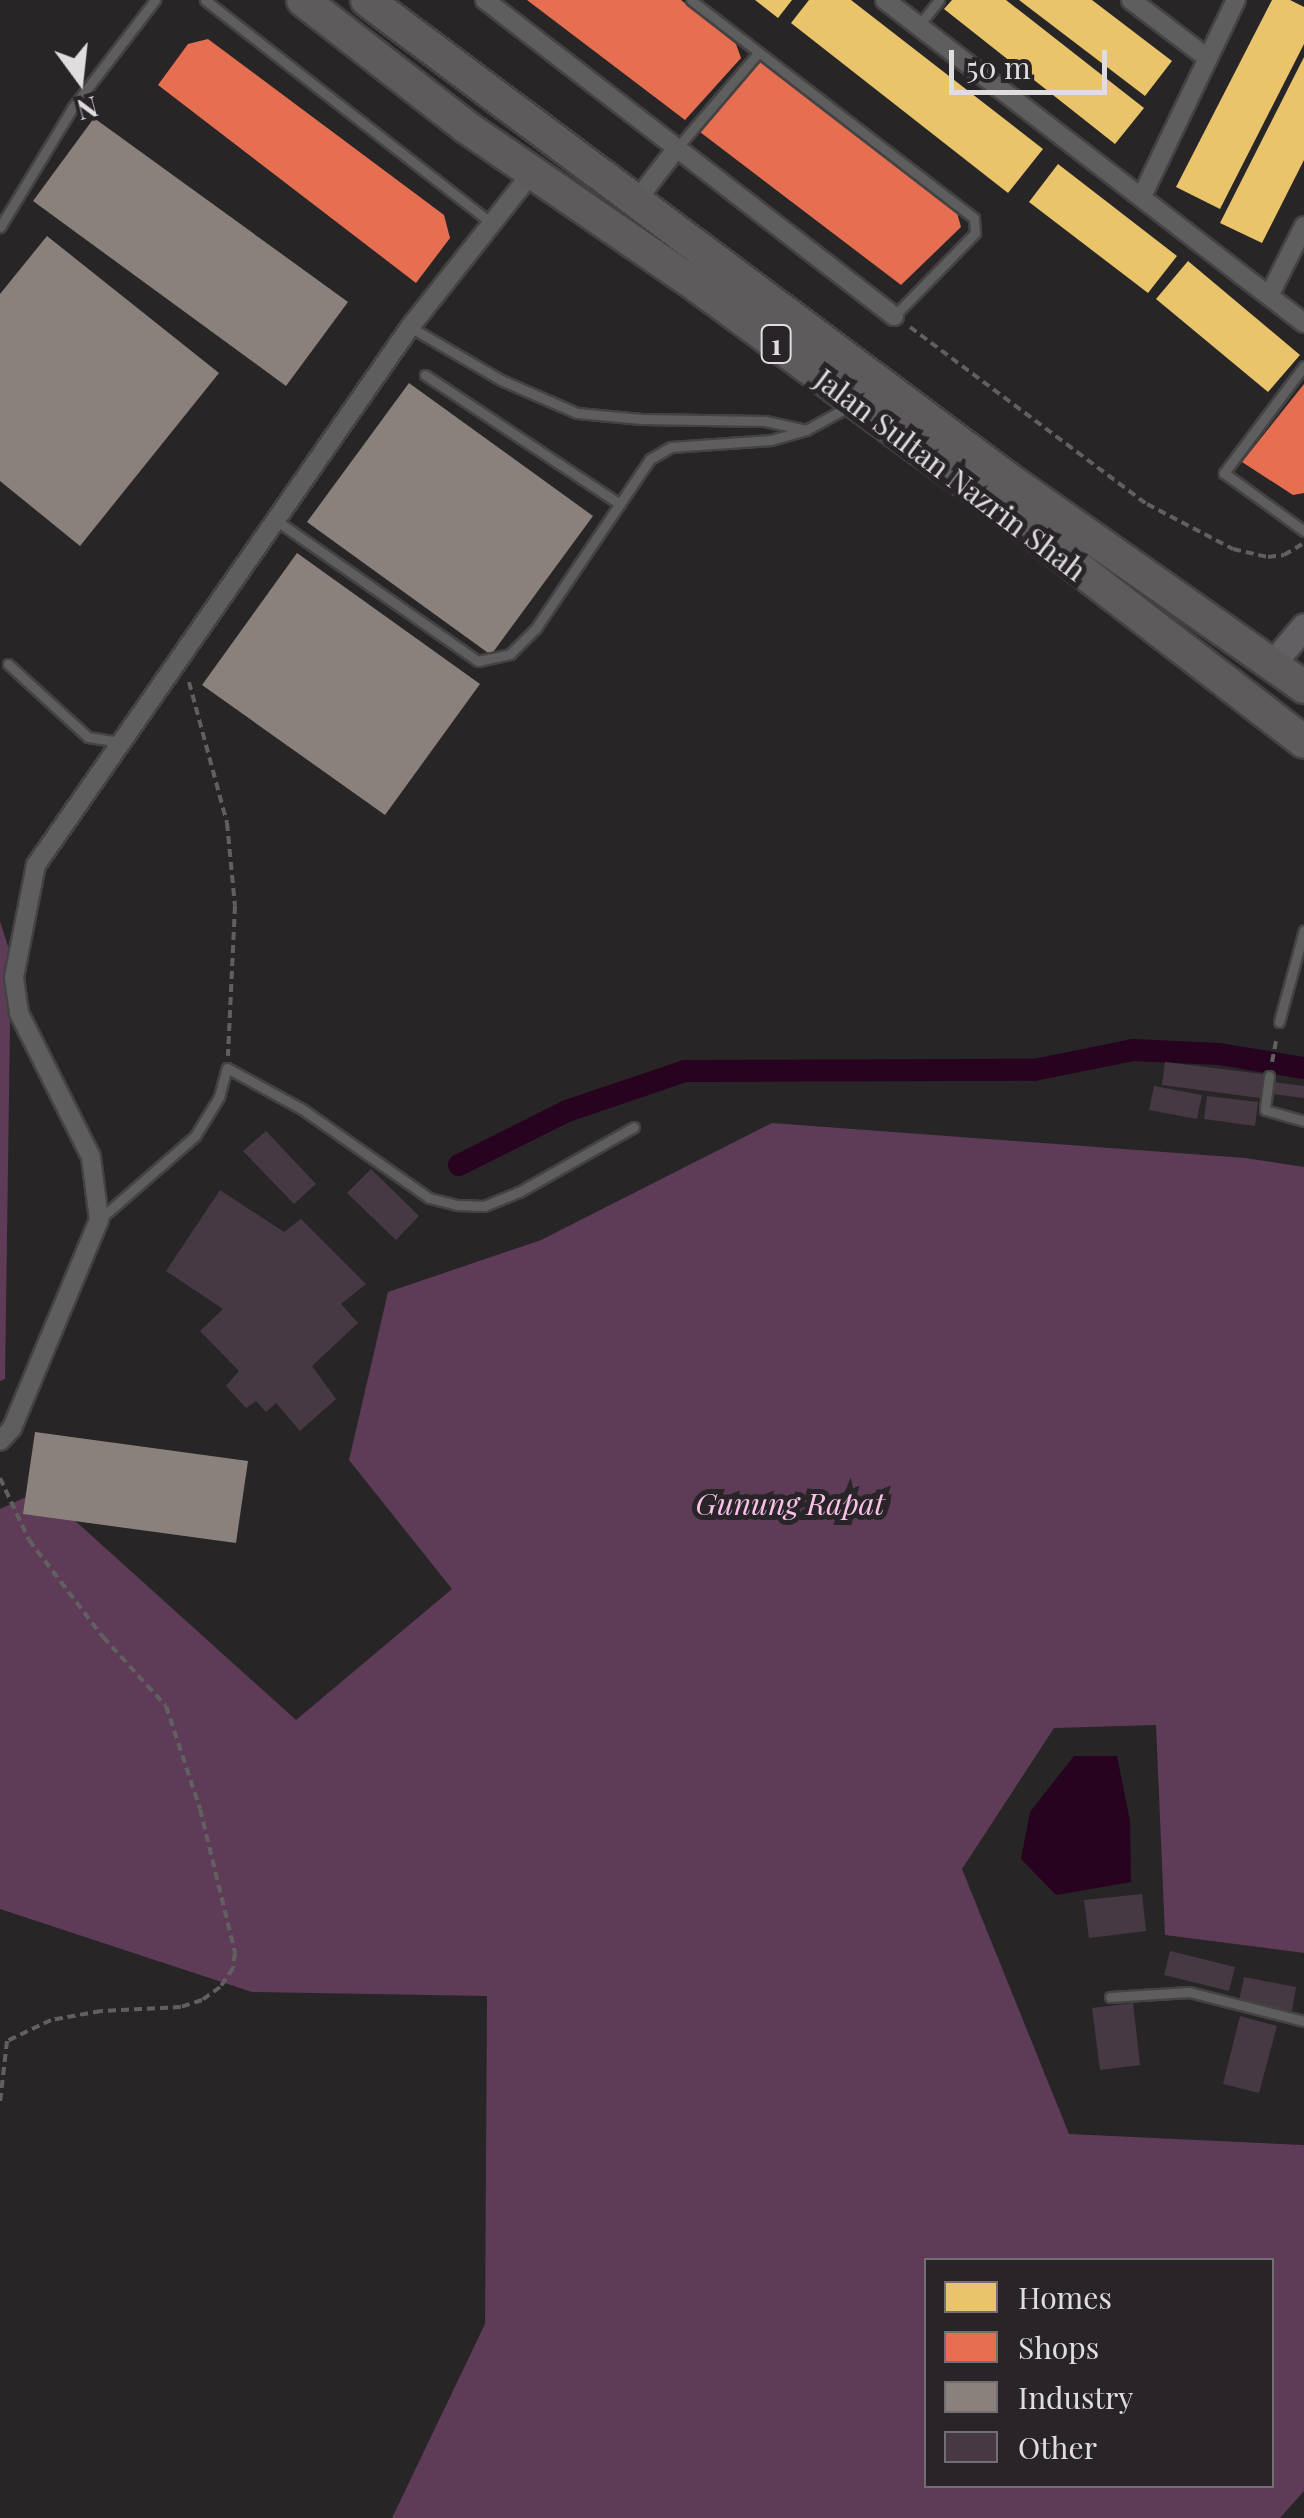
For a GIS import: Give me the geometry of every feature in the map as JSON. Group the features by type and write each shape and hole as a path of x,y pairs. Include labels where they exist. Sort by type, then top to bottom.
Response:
{"highway":[{"name":"Jalan Sultan Nazrin Shah","path":"303,0 466,127 534,170 855,403 1304,738"},
{"name":"Jalan Sultan Nazrin Shah","path":"367,0 1004,476 1304,687"},
{"path":"1178,646 1235,666 1257,668 1274,663 1286,708 1304,738"}],"street":[{"path":"486,0 894,316"},
{"path":"885,0 1304,323"},
{"path":"1131,0 1206,57"},
{"path":"1142,196 1236,0"},
{"path":"636,200 677,148"},
{"path":"0,1441 12,1428 99,1220 92,1158 19,1013 14,977 36,865 119,742 184,658 410,327 534,170"},
{"path":"1270,294 1304,226"},
{"path":"1274,663 1304,626"}],"lane":[{"path":"0,227 72,107 154,0"},
{"path":"205,0 494,224"},
{"path":"691,0 974,218 975,233 894,316"},
{"path":"919,26 939,0"},
{"path":"677,148 758,53"},
{"path":"410,327 500,380 576,412 642,420 765,421 806,430"},
{"path":"1304,366 1224,472 1304,530"},
{"path":"424,375 620,504"},
{"path":"277,521 478,661 510,654 536,628 650,459 671,447 771,440 806,430 855,403"},
{"path":"8,664 88,737 119,742"},
{"path":"1280,1022 1304,930"},
{"path":"99,1220 195,1136 219,1097 226,1068 302,1108 429,1198 458,1204 484,1206 520,1192 634,1127"},
{"path":"1269,1076 1265,1110 1304,1121"},
{"path":"1110,1996 1189,1992 1304,2021"}],"path":[{"path":"894,316 1147,504 1233,549 1268,557 1284,555 1304,542"},
{"path":"184,658 196,720 228,824 235,906 226,1068"},
{"path":"1269,1076 1280,1022"},
{"path":"0,1478 29,1540 104,1637 166,1706 200,1809 235,1954 233,1968 220,1987 202,2000 182,2007 101,2011 50,2020 7,2041 0,2102"}],"green space":[{"path":"0,921 11,956 5,1379 0,1381"},
{"name":"Gunung Rapat","path":"772,1123 1245,1158 1304,1167 1304,1953 1165,1935 1156,1725 1054,1728 962,1869 1069,2134 1304,2145 1304,2491 1280,2518 392,2518 485,2324 487,1996 252,1992 0,1909 0,1509 41,1490 296,1720 452,1589 349,1460 388,1292 541,1240"}],"shaded area":[{"path":"1074,1756 1117,1756 1130,1821 1131,1882 1056,1895 1021,1859 1030,1812"}],"building: Homes":[{"path":"755,0 792,0 778,18"},
{"path":"809,0 851,0 1043,149 1008,193 791,23"},
{"path":"952,0 1006,0 1144,108 1115,144 944,9"},
{"path":"1019,0 1092,0 1172,61 1145,96"},
{"path":"1272,0 1290,0 1304,7 1304,44 1220,209 1176,187"},
{"path":"1304,57 1304,160 1262,243 1220,223"},
{"path":"1058,164 1177,256 1148,293 1029,202"},
{"path":"1188,261 1300,355 1268,392 1156,299"}],"building: Shops":[{"path":"527,0 681,0 736,44 741,58 685,120"},
{"path":"208,39 444,215 450,238 416,283 158,85 188,44"},
{"path":"760,60 957,213 961,227 901,285 700,132"},
{"path":"1304,384 1304,493 1293,495 1242,462"}],"building: Industry":[{"path":"94,118 348,302 286,386 33,201"},
{"path":"47,236 219,373 80,546 0,481 0,294"},
{"path":"409,383 593,516 491,655 307,522"},
{"path":"297,553 480,684 385,815 202,685"},
{"path":"35,1432 248,1461 236,1543 23,1514"}],"building: Other":[{"path":"1165,1062 1263,1074 1260,1098 1162,1085"},
{"path":"1273,1082 1304,1086 1304,1098 1272,1094"},
{"path":"1154,1086 1202,1095 1197,1119 1149,1110"},
{"path":"1207,1096 1258,1102 1255,1126 1204,1119"},
{"path":"266,1131 316,1184 294,1204 243,1151"},
{"path":"371,1169 419,1216 396,1240 347,1193"},
{"path":"220,1190 284,1232 301,1219 366,1284 341,1304 358,1323 312,1366 336,1399 300,1431 276,1403 266,1412 256,1401 246,1408 226,1386 239,1371 200,1331 223,1309 166,1271"},
{"path":"1142,1894 1146,1931 1089,1938 1084,1900"},
{"path":"1170,1951 1235,1967 1229,1991 1164,1975"},
{"path":"1244,1977 1296,1987 1292,2011 1239,2001"},
{"path":"1133,2003 1140,2065 1100,2070 1092,2008"},
{"path":"1240,2016 1277,2026 1259,2093 1223,2084"}],"waterway":[{"path":"459,1165 567,1111 685,1071 1034,1070 1133,1050 1219,1054 1304,1068"}]}
